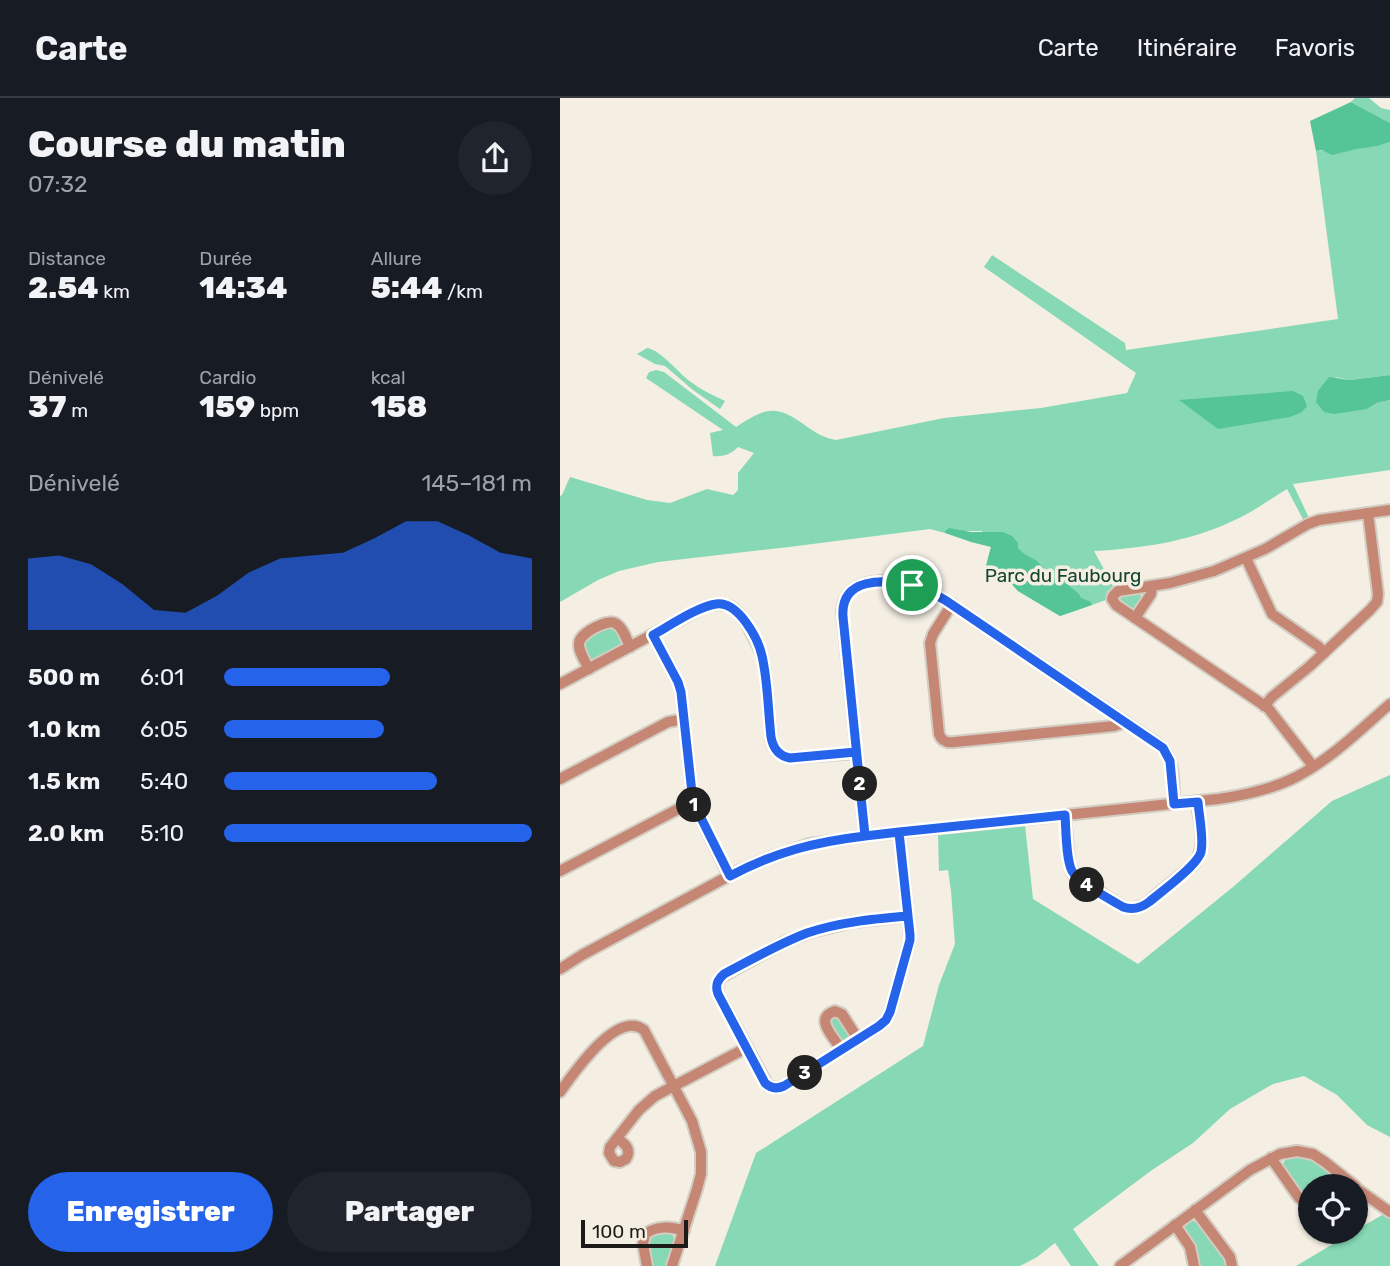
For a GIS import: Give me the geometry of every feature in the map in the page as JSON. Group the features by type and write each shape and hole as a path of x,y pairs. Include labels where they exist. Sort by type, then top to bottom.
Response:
{"street":[{"path":"1313,766 1264,706 1116,605 1112,599 1118,591 1201,575 1246,558 1313,522 1390,510"},
{"path":"1264,706 1377,602 1368,513"},
{"path":"1246,558 1272,614 1324,653"},
{"path":"865,836 842,611 848,594 865,583 901,583 921,587 951,604 1158,744 1167,752 1170,761 1174,804"},
{"path":"1135,618 1151,594 1152,586"},
{"path":"560,684 711,605 720,603 733,608 744,619 761,652 771,737 776,750 790,758 856,752"},
{"path":"951,604 930,643 939,734 942,740 955,742 1114,726 1124,720"},
{"path":"589,668 580,650 579,641 583,635 604,623 612,622 618,625 630,647"},
{"path":"653,635 681,692 693,802 730,876"},
{"path":"560,969 730,876 791,849 819,842 899,832 1233,797 1270,788 1298,776 1336,750 1390,704"},
{"path":"560,779 668,722 684,719"},
{"path":"560,871 693,802"},
{"path":"1065,815 1069,862 1073,874 1123,907 1133,909 1149,902 1199,858 1201,844 1198,802"},
{"path":"899,832 908,916 910,940 890,1012 883,1023 858,1040 784,1086 771,1088 765,1083 718,994 718,981 724,974 785,942 811,932 854,922 908,916"},
{"path":"842,1050 825,1024 828,1014 838,1011 842,1014 858,1040"},
{"path":"560,1092 596,1046 630,1024 638,1025 644,1030 674,1085 700,1144 698,1189 672,1266"},
{"path":"617,1138 654,1096 746,1048"},
{"path":"1120,1266 1250,1170 1271,1158 1292,1151 1308,1153 1325,1162 1338,1174"},
{"path":"1271,1158 1298,1197"},
{"path":"1368,1196 1390,1212"},
{"path":"1195,1210 1230,1257 1232,1266"},
{"path":"1175,1225 1190,1248 1194,1266"},
{"path":"647,1266 643,1244 645,1234 650,1230 668,1227 684,1231"}],"green space":[{"path":"1355,98 1369,98 1381,108 1390,110 1390,123 1351,102"},
{"path":"1351,102 1390,123 1390,142 1332,155 1322,150 1316,151 1310,121"},
{"name":"Parc du Faubourg","path":"1390,142 1390,375 1350,380 1335,377 1367,409 1390,400 1390,470 1293,484 1309,518 1304,521 1287,489 1247,514 1188,538 1132,548 1094,551 1113,586 1107,592 1106,600 1060,616 1018,591 1009,581 986,566 991,547 982,531 945,533 930,529 658,562 619,571 560,602 560,496 570,477 647,500 670,503 707,489 733,495 738,490 738,473 754,453 738,447 733,452 713,456 710,433 723,430 646,378 649,372 664,372 736,427 764,412 779,411 820,435 836,440 944,418 1041,408 1127,393 1136,373 984,267 992,255 1125,343 1126,350 1338,319 1316,151 1378,146"},
{"path":"647,348 664,357 695,385 725,401 720,409 665,366 655,364 637,354"},
{"path":"1390,375 1390,400 1367,409 1334,414 1324,412 1316,402 1318,391 1329,377 1350,380"},
{"path":"1293,391 1303,396 1307,406 1302,412 1290,417 1218,429 1179,400"},
{"path":"949,528 971,532 1003,532 1012,536 1023,553 1092,605 1060,616 1018,591 1009,581 986,566 991,547 945,533"},
{"path":"1137,593 1142,598 1136,608 1131,609 1120,600 1122,596"},
{"path":"607,626 616,628 622,639 620,646 601,657 591,659 583,648 586,638"},
{"path":"1390,775 1390,1137 1367,1125 1337,1095 1304,1076 1273,1084 1230,1109 1193,1143 1073,1229 1099,1266 1071,1266 1055,1243 1020,1266 715,1266 756,1153 923,1046 939,985 955,944 948,870 939,871 938,835 1025,825 1033,899 1138,964 1233,887 1332,801"},
{"path":"836,1016 848,1030 849,1036 845,1041 839,1039 829,1024 831,1017"},
{"path":"1294,1155 1307,1158 1322,1164 1331,1174 1298,1174 1298,1188 1283,1167 1288,1158"},
{"path":"1384,1214 1390,1218 1390,1266 1296,1266 1333,1244 1368,1244 1368,1223"},
{"path":"1191,1220 1198,1223 1226,1260 1227,1266 1198,1266 1184,1229"},
{"path":"670,1232 674,1244 667,1266 651,1266 648,1240 654,1235"}],"route":[{"path":"912,585 891,582 865,583 848,594 843,606 843,617 856,752 865,836 791,849 730,876 693,802 681,692 653,635 704,607 720,603 737,611 761,652 771,737 776,750 790,758 856,752 864,825 865,836 899,832 908,916 854,922 811,932 785,942 724,974 718,981 718,994 765,1083 771,1088 784,1086 879,1026 888,1016 910,940 910,935 899,832 1065,815 1069,862 1073,874 1129,909 1149,902 1193,865 1200,854 1198,802 1174,804 1170,761 1163,748 936,594 912,585"}]}
